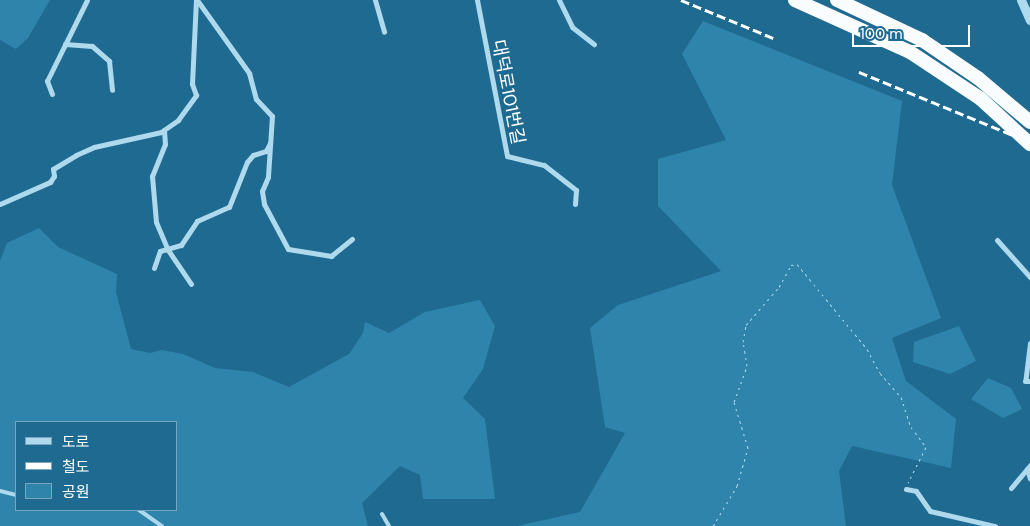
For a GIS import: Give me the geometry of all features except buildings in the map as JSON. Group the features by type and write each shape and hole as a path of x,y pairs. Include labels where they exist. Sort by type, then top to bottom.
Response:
{"highway":[{"path":"796,0 868,31 927,62 981,99 1030,144"},
{"path":"838,0 922,40 978,78 1030,122"}],"street":[{"path":"52,94 47,81 87,0"},
{"path":"0,204 50,182 54,176 53,169 76,155 94,147 135,140 164,130 178,120 196,95 192,84 196,0"},
{"path":"196,0 249,73 256,99 272,116 268,177 262,191 264,204 288,249 331,256 352,239"},
{"path":"375,0 384,32"},
{"name":"대덕로101번길","path":"477,0 506,156 544,165 576,190 575,204"},
{"path":"559,0 572,28 594,44"},
{"path":"1021,0 1030,20"},
{"path":"65,44 92,46 109,61 112,90"},
{"path":"164,130 165,144 152,176 156,222 168,250 191,284"},
{"path":"154,268 160,251 181,245 197,221 229,207 247,162 254,155 266,151 271,140"},
{"path":"997,240 1030,277"},
{"path":"1030,343 1025,381 1030,381"},
{"path":"1028,467 1030,478"},
{"path":"1010,488 1028,467"},
{"path":"906,488 916,491 930,511 995,526"},
{"path":"961,526 966,519"}],"lane":[{"path":"0,491 15,495"},
{"path":"140,511 162,526"},
{"path":"382,514 388,526"}],"path":[{"path":"713,526 737,486 748,448 734,402 747,366 743,342 746,325 779,287 791,265 797,264 867,349 880,373 901,397 911,427 926,447 906,488"}],"green space":[{"path":"0,0 50,0 28,38 16,49 0,40"},
{"path":"703,21 902,101 892,185 941,318 892,338 906,381 956,419 951,468 852,446 839,471 846,526 517,526 580,512 625,433 605,427 590,328 618,305 721,271 658,206 658,159 726,140 682,54"},
{"path":"39,228 58,247 117,274 116,292 131,349 150,353 162,350 183,354 215,368 253,372 289,387 349,354 363,333 365,322 389,333 425,312 480,300 495,326 483,369 463,398 485,419 495,499 423,499 420,475 400,466 362,503 368,526 0,526 0,261 7,243"},
{"path":"959,326 976,361 950,374 913,362 914,342"},
{"path":"988,378 1011,388 1022,409 1003,418 971,399"}],"railway":[{"path":"681,0 773,38"},
{"path":"859,72 1030,142"}]}
